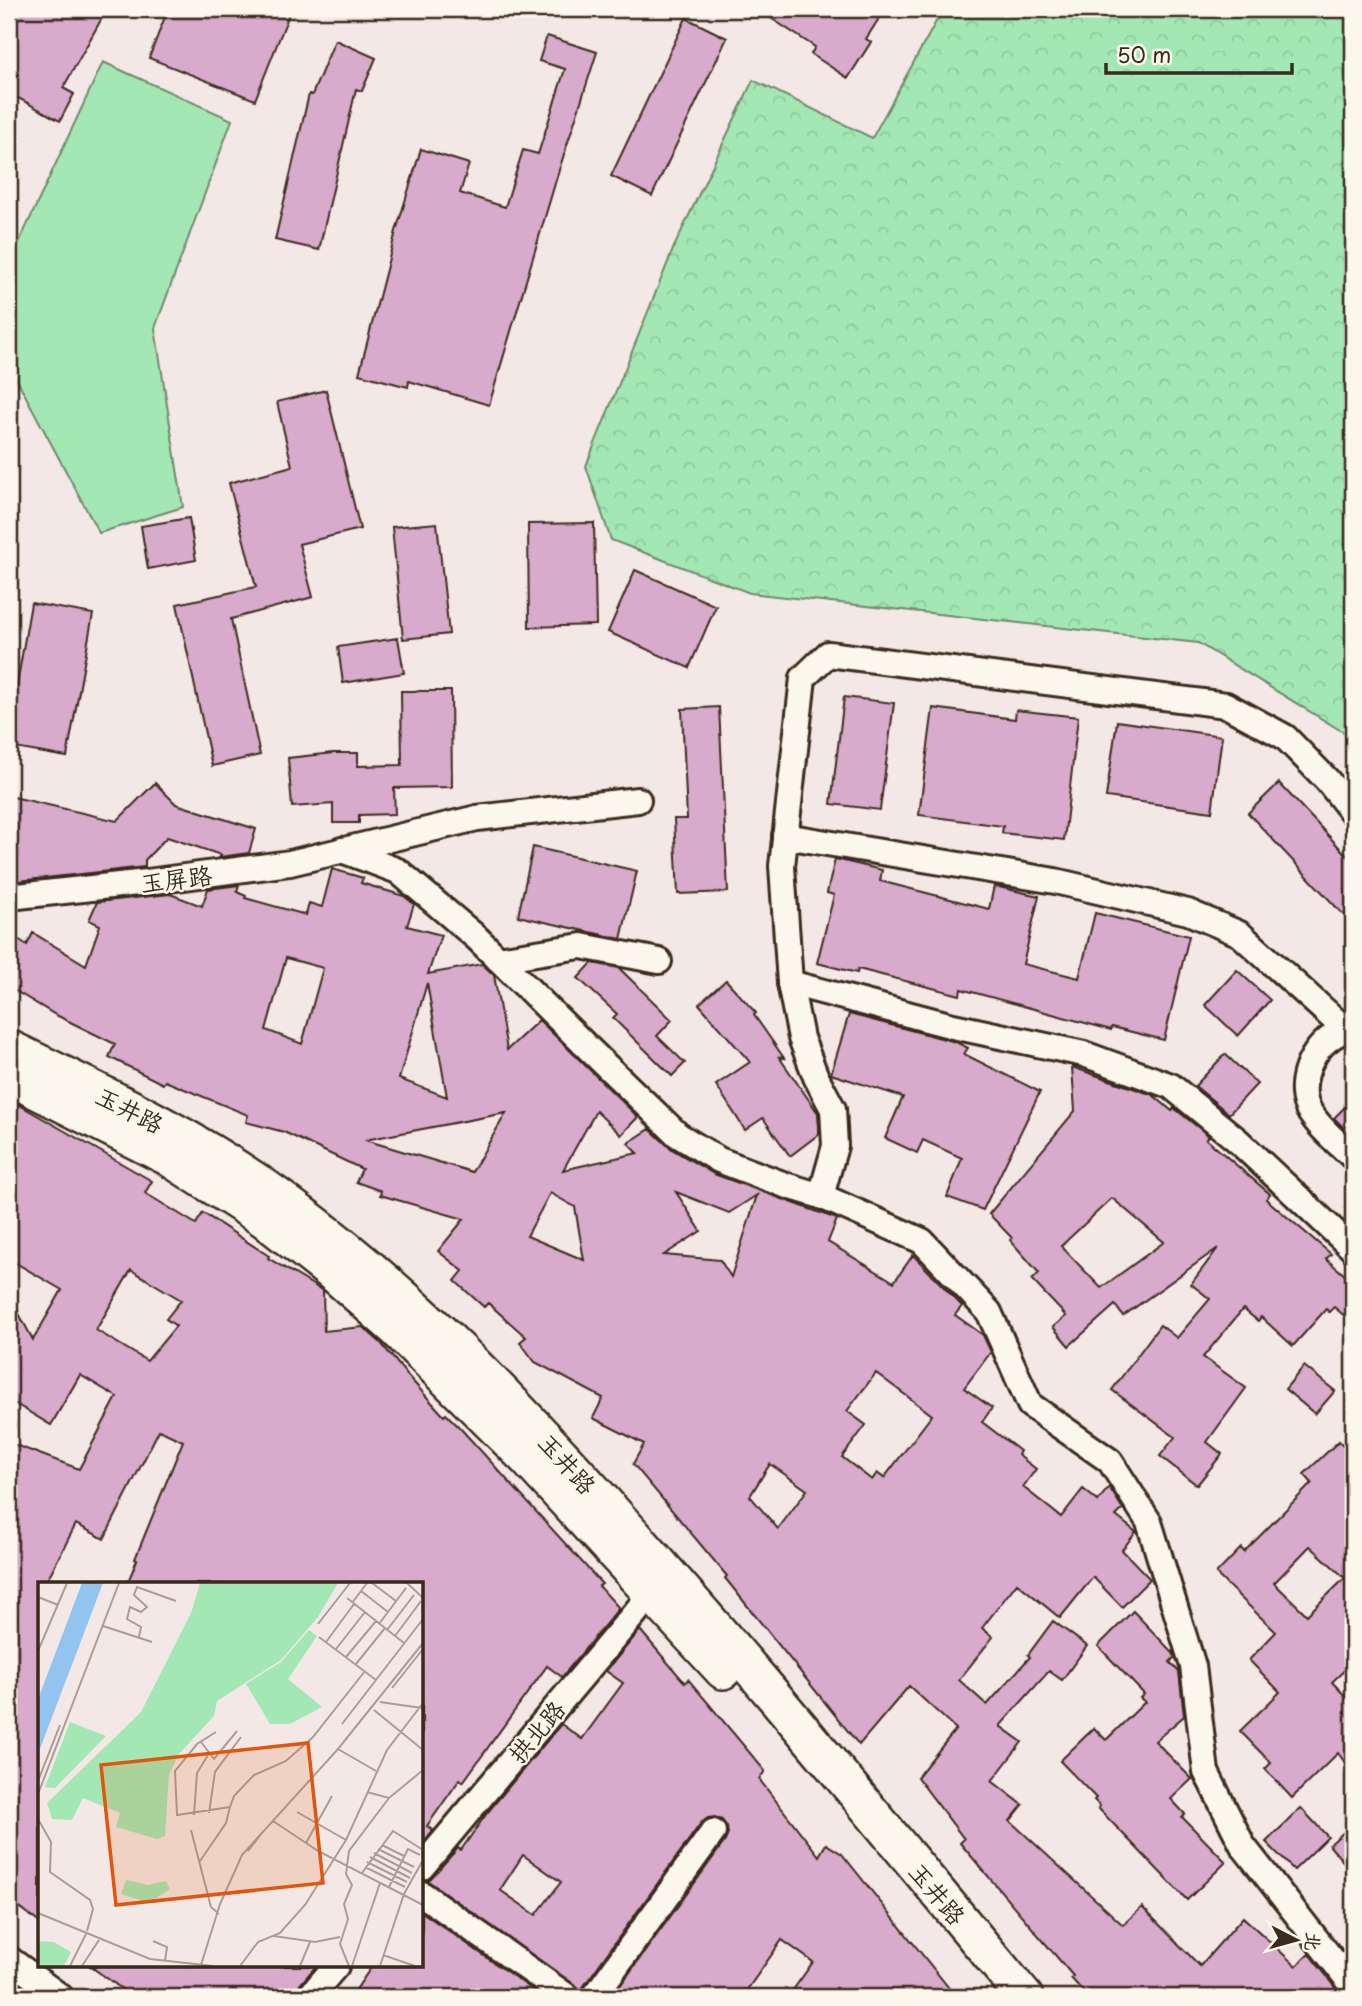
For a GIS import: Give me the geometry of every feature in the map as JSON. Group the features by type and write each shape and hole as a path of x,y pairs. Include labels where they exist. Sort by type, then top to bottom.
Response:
{"street":[{"path":"821,1196 835,1146 833,1109 816,1077 801,1038 790,983 782,866 803,678 828,653 1226,705 1285,737 1327,780 1353,813"},
{"name":"玉屏路","path":"9,897 290,863 477,818 638,800"},
{"path":"785,836 1055,881 1188,912 1241,934 1350,1029"},
{"path":"342,850 398,871 477,938 678,1135 719,1160 821,1196 922,1241 989,1312 1030,1405 1110,1461 1149,1522 1192,1666 1206,1772 1243,1846 1353,1986"},
{"path":"498,959 581,946 659,961"},
{"path":"790,983 953,1026 1084,1054 1171,1086 1237,1140 1353,1249"},
{"path":"1350,1029 1335,1034 1321,1046 1307,1067 1303,1092 1312,1117 1353,1157"},
{"name":"玉井路","path":"9,1048 201,1145 286,1201 357,1256 426,1318 545,1436 703,1612 1025,1997"},
{"name":"玉井路","path":"9,1077 169,1158 265,1220 336,1276 398,1331 527,1459 712,1658 996,1997"},
{"name":"拱北路","path":"424,1865 651,1594"},
{"path":"594,1997 713,1832"},
{"path":"424,1895 568,1997"},
{"path":"9,1959 61,1997"},
{"path":"309,1997 335,1968"}],"green space":[{"path":"943,9 1353,9 1353,738 1198,643 750,593 611,540 586,466 674,247 753,80 872,138"},
{"path":"103,62 232,120 155,328 183,507 99,533 9,365 9,264"}],"building":[{"path":"9,9 107,9 63,88 74,94 60,121 9,93"},
{"path":"168,9 291,9 255,100 149,58"},
{"path":"757,9 885,9 866,39 871,42 848,78 811,54 815,47"},
{"path":"686,18 727,38 652,196 611,176"},
{"path":"547,36 597,52 489,405 409,381 408,387 359,374 396,231 421,149 469,164 460,193 505,207 523,150 538,154 565,69 539,61"},
{"path":"335,40 376,58 362,91 356,89 319,250 275,240 309,94 312,95"},
{"path":"326,390 360,529 299,544 313,597 231,619 260,755 212,766 177,604 256,587 229,483 292,466 277,402"},
{"path":"189,518 196,560 148,569 141,526"},
{"path":"437,523 449,634 403,639 392,527"},
{"path":"594,523 596,625 529,627 528,524"},
{"path":"635,570 716,606 689,668 608,632"},
{"path":"31,603 93,614 67,757 9,747 9,731"},
{"path":"398,638 404,673 343,683 338,647"},
{"path":"401,691 451,691 452,787 394,788 395,814 359,815 359,823 333,823 333,804 292,807 288,758 358,753 358,766 402,765"},
{"path":"844,697 894,703 880,810 831,804"},
{"path":"719,707 728,892 678,894 674,819 687,819 682,709"},
{"path":"933,708 1015,719 1016,710 1078,717 1064,840 1002,833 1003,826 919,815"},
{"path":"1117,721 1222,736 1212,812 1106,797"},
{"path":"155,783 176,804 256,829 249,853 220,857 221,855 167,837 145,860 145,867 9,882 9,796 117,821"},
{"path":"1279,783 1353,862 1353,925 1248,813"},
{"path":"533,847 637,871 621,939 518,916"},
{"path":"835,859 882,870 880,881 989,909 994,886 1039,896 1023,964 1079,978 1095,913 1189,936 1164,1040 1112,1027 1111,1030 961,989 960,995 858,969 857,973 817,963 834,895 827,893"},
{"path":"332,869 363,878 361,883 404,896 414,904 407,926 441,935 428,974 482,964 494,975 507,1050 539,1020 638,1117 621,1135 596,1111 563,1170 638,1153 628,1143 650,1129 670,1148 714,1174 837,1219 828,1242 894,1282 913,1255 962,1306 955,1315 983,1335 991,1352 964,1388 992,1408 982,1422 1020,1451 1018,1455 1036,1469 1023,1487 1061,1517 1083,1489 1098,1501 1109,1487 1123,1509 1116,1516 1136,1532 1122,1550 1150,1579 1122,1607 1093,1577 1060,1618 1017,1583 982,1628 993,1637 959,1680 987,1705 1030,1657 1028,1655 1053,1621 1087,1646 1062,1680 1049,1671 1000,1726 1022,1742 992,1781 1023,1805 1010,1821 1123,1925 1142,1907 1200,1966 1243,1917 1296,1966 1309,1954 1344,1997 1088,1997 960,1843 964,1839 917,1777 956,1729 909,1686 859,1745 725,1578 727,1576 633,1464 644,1444 593,1418 603,1398 535,1362 520,1342 526,1337 488,1303 484,1307 455,1281 463,1271 438,1251 464,1219 380,1195 381,1191 356,1182 362,1169 284,1132 246,1122 248,1115 165,1081 163,1084 109,1057 115,1044 54,1014 9,987 9,933 27,945 33,933 86,965 100,925 89,920 97,902 170,894 202,906 208,889 239,885 237,892 246,896 245,898 306,915 309,903 322,907","holes":["286,958 323,968 302,1044 266,1030","427,983 447,1097 399,1079","506,1113 472,1172 365,1140","676,1192 729,1213 757,1195 731,1277 720,1260 664,1255 701,1231","550,1193 575,1207 584,1260 527,1236","876,1373 932,1415 884,1478 877,1473 872,1480 842,1457 866,1425 847,1411","770,1464 807,1490 778,1529 750,1496"]},
{"path":"592,963 619,968 672,1020 657,1036 685,1063 672,1076 613,1018 617,1014 578,978"},
{"path":"1237,970 1270,1000 1238,1036 1205,1005"},
{"path":"726,980 756,1013 754,1015 784,1058 779,1057 818,1113 819,1134 790,1156 763,1118 745,1130 716,1085 750,1062 699,1004"},
{"path":"849,1014 956,1042 968,1048 964,1054 1040,1092 983,1210 947,1197 962,1158 923,1140 917,1153 885,1138 903,1097 831,1074"},
{"path":"1225,1054 1257,1084 1229,1114 1195,1086"},
{"path":"1072,1067 1153,1095 1209,1136 1206,1139 1270,1194 1266,1199 1331,1254 1326,1259 1353,1282 1353,1323 1334,1307 1329,1312 1326,1309 1293,1346 1261,1317 1258,1321 1243,1309 1203,1357 1246,1388 1207,1442 1222,1454 1197,1485 1160,1456 1175,1437 1112,1390 1160,1325 1177,1338 1210,1299 1191,1284 1218,1248 1123,1316 1115,1305 1069,1346 1053,1327 1066,1316 1032,1280 1039,1273 989,1214 1075,1111","holes":["1112,1198 1164,1242 1101,1288 1061,1246"]},
{"path":"9,1099 152,1181 145,1193 196,1224 203,1213 269,1256 268,1258 323,1291 324,1331 363,1327 381,1343 444,1416 446,1414 460,1428 602,1584 599,1586 619,1608 562,1677 547,1666 463,1782 460,1779 427,1826 433,1830 424,1841 424,1582 128,1582 183,1441 159,1430 104,1539 76,1524 46,1582 38,1582 38,1922 9,1900 9,1507 18,1488 9,1484 9,1457 13,1444 79,1469 117,1397 80,1375 51,1425 9,1400 9,1295 33,1340 62,1290 9,1259","holes":["131,1270 181,1300 166,1319 176,1326 147,1361 96,1330"]},
{"path":"1353,1099 1353,1137 1334,1118"},
{"path":"1304,1366 1335,1391 1315,1414 1285,1389"},
{"path":"1339,1441 1353,1455 1353,1662 1332,1682 1353,1704 1353,1774 1338,1753 1292,1798 1265,1769 1271,1763 1240,1731 1280,1692 1249,1660 1276,1632 1216,1574 1241,1548 1244,1552 1312,1483 1304,1474","holes":["1310,1546 1345,1578 1307,1615 1274,1583"]},
{"path":"1133,1611 1173,1653 1175,1657 1170,1662 1179,1672 1184,1716 1155,1741 1192,1779 1171,1799 1185,1814 1182,1817 1226,1862 1187,1900 1098,1808 1100,1806 1094,1800 1096,1798 1060,1761 1094,1728 1106,1740 1145,1702 1140,1698 1144,1694 1098,1646"},
{"path":"640,1630 685,1683 688,1679 765,1771 759,1779 819,1856 826,1844 842,1854 956,1997 848,1997 836,1988 830,1997 788,1997 813,1962 782,1940 742,1997 612,1997 725,1841 727,1827 722,1820 715,1817 701,1823 581,1990 428,1881 458,1848 461,1850 487,1813 561,1724 582,1739 623,1683 606,1671","holes":["523,1855 561,1882 536,1915 500,1890"]},
{"path":"1301,1808 1328,1837 1294,1870 1266,1842"},
{"path":"1353,1824 1353,1873 1329,1845"},
{"path":"424,1913 543,1997 351,1997 371,1968 424,1968"},
{"path":"93,1968 314,1968 298,1987 295,1997 133,1997"},
{"path":"9,1977 36,1997 9,1997"}]}
